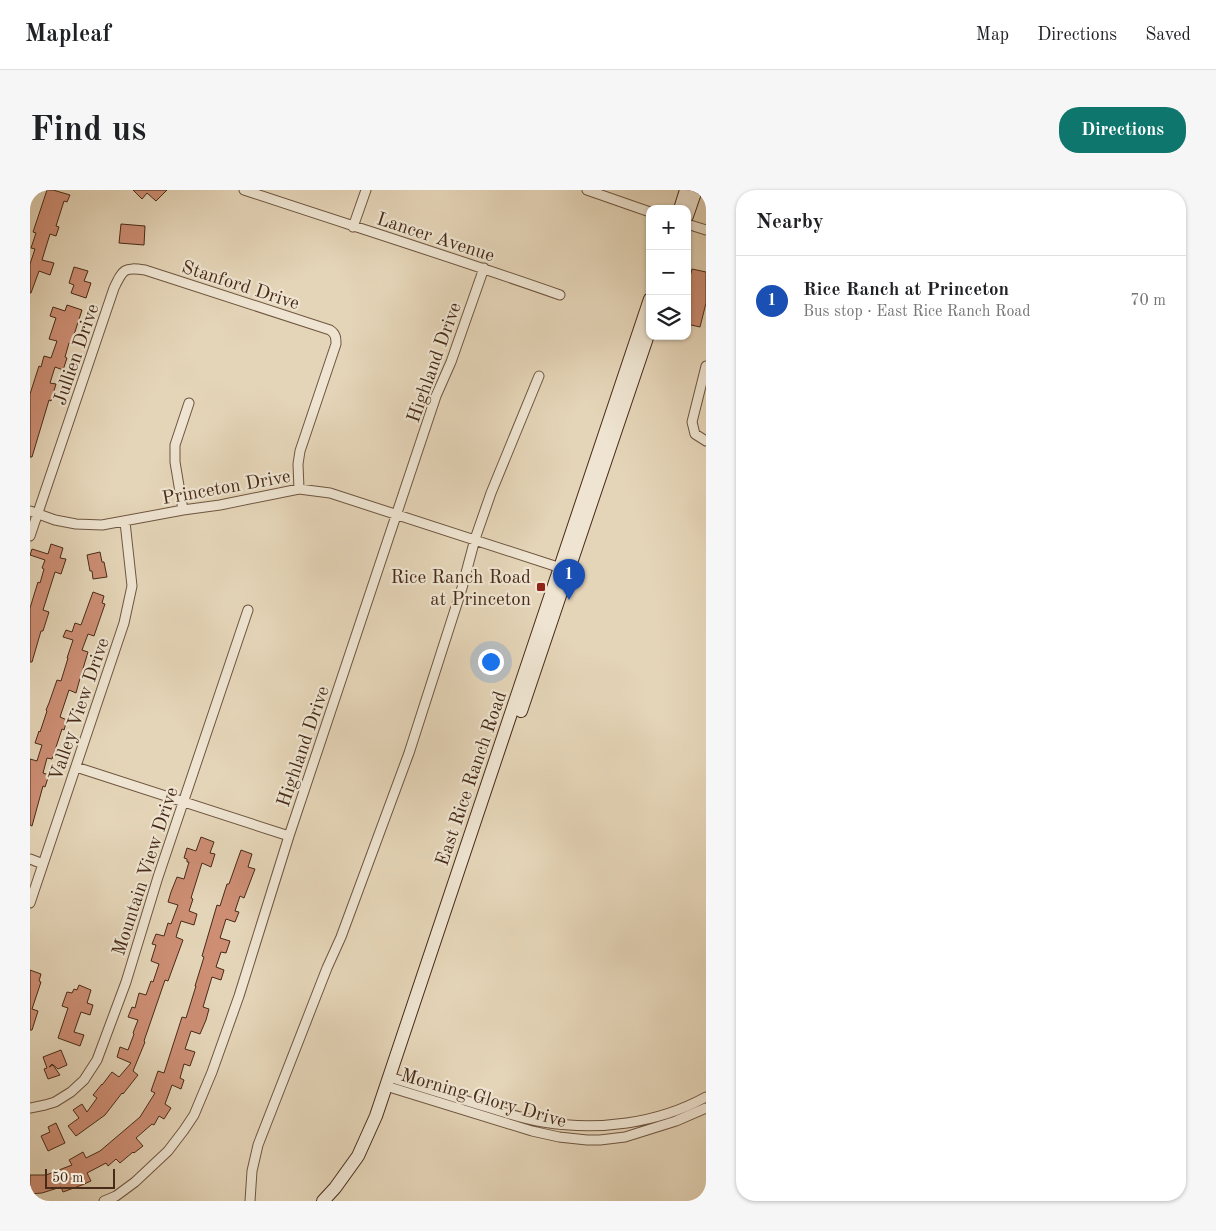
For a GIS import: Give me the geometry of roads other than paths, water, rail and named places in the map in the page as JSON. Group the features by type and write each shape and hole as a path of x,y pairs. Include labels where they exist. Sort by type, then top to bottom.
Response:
{"main road":[{"path":"681,205 686,190"},
{"path":"691,205 696,190"},
{"name":"East Rice Ranch Road","path":"323,1201 358,1156 390,1083 538,665 564,569 646,312"},
{"name":"East Rice Ranch Road","path":"564,569 646,340"},
{"name":"East Rice Ranch Road","path":"332,1201 363,1160 382,1119 390,1083"}],"street":[{"name":"Lancer Avenue","path":"244,190 484,268 560,295"},
{"path":"353,227 366,190"},
{"path":"587,190 646,211"},
{"path":"691,225 706,230"},
{"name":"Stanford Drive","path":"125,270 134,268 145,270 330,330 334,333 336,344 300,451 298,464 299,489"},
{"name":"Highland Drive","path":"104,1201 116,1196 135,1182 168,1151 194,1115 212,1072 436,396 451,362 484,268"},
{"name":"Jullien Drive","path":"30,536 34,512 114,288 121,273 125,270"},
{"path":"706,369 692,422 695,434 706,441"},
{"path":"250,1201 252,1170 258,1145 327,968 341,937 409,753 491,493 539,376"},
{"path":"183,510 175,462 175,445 189,403"},
{"name":"Princeton Drive","path":"34,512 55,520 76,524 102,525 220,505 299,489 330,492 564,569"},
{"name":"Valley View Drive","path":"30,903 129,606 132,586 125,522"},
{"name":"Mountain View Drive","path":"30,1108 55,1102 71,1092 84,1080 97,1060 126,982 158,877 248,610"},
{"path":"76,767 289,836"},
{"path":"30,860 43,864"},
{"name":"Morning Glory Drive","path":"390,1083 530,1120 574,1125 619,1124 652,1118 706,1097"},
{"name":"Morning Glory Drive","path":"390,1083 532,1131 573,1139 613,1139 676,1121 706,1108"},
{"name":"Morning Glory Drive","path":"573,1139 570,1132 574,1125"},
{"name":"Morning Glory Drive","path":"591,1140 595,1134 592,1125"}],"place":[{"name":"Rice Ranch Road at Princeton","path":"541,587"},
{"name":"Rice Ranch at Princeton","path":"569,600"}]}
